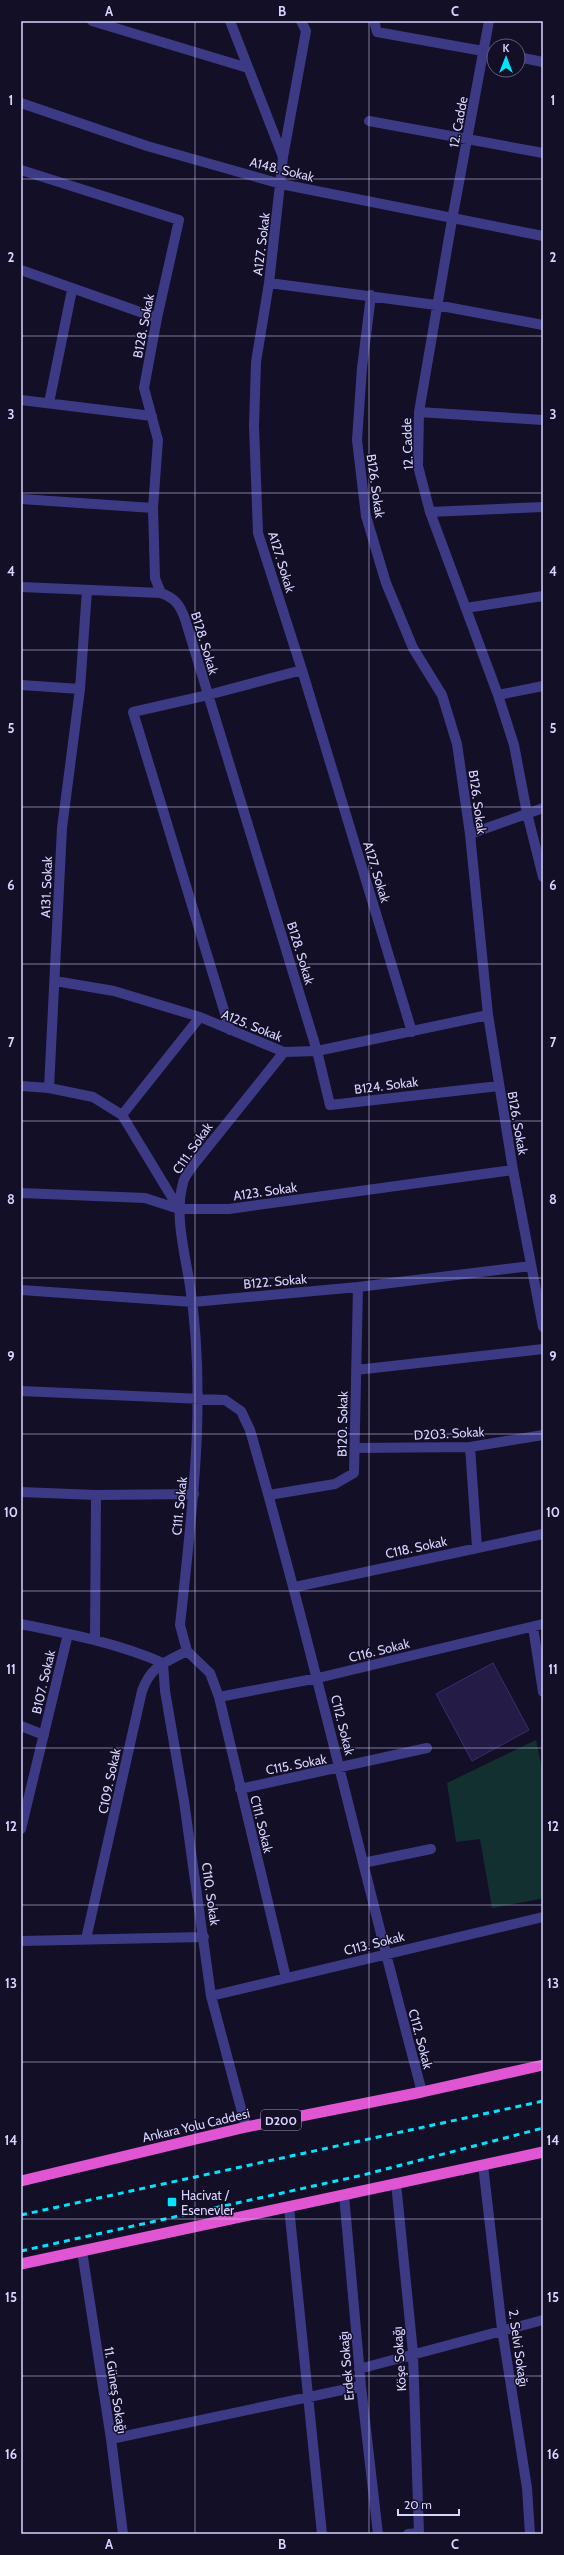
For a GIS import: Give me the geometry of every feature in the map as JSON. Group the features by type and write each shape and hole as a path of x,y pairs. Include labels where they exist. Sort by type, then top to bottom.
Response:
{"highway":[{"name":"Ankara Yolu Caddesi","path":"21,2181 246,2127 422,2092 543,2065"},
{"path":"21,2264 543,2152"}],"street":[{"path":"92,21 248,68"},
{"name":"A127. Sokak","path":"230,21 284,157 269,283 256,362 254,426 258,533 302,670 412,1032"},
{"path":"284,157 306,31 301,21"},
{"path":"374,21 377,32 486,52"},
{"name":"12. Cadde","path":"489,38 490,21"},
{"path":"526,59 543,62"},
{"name":"12. Cadde","path":"486,65 468,139 436,305 419,412 418,466 430,512 498,695 514,745 527,813 543,877"},
{"name":"A148. Sokak","path":"21,102 147,146 281,184 452,220 543,236"},
{"path":"369,121 543,153"},
{"name":"B128. Sokak","path":"21,170 179,220 157,318 144,388 158,440 153,508 154,578 161,594 172,598 180,607 317,1051"},
{"path":"21,270 72,290 157,318"},
{"path":"269,283 371,295 436,305 543,325"},
{"path":"49,403 72,290"},
{"name":"B126. Sokak","path":"371,295 362,368 358,440 366,516 386,583 413,648 442,695 457,744 470,834 488,1015 513,1170 543,1327"},
{"path":"21,400 152,416"},
{"path":"419,412 543,420"},
{"path":"21,499 153,508"},
{"path":"430,512 543,507"},
{"path":"21,587 161,594"},
{"name":"A131. Sokak","path":"50,1088 62,828 80,689 87,590"},
{"path":"466,608 543,596"},
{"path":"230,1030 133,712 208,695 302,670"},
{"path":"21,685 80,689"},
{"path":"498,695 543,686"},
{"path":"470,834 543,808"},
{"name":"A125. Sokak","path":"55,981 114,991 200,1017 284,1052 317,1051 488,1015"},
{"path":"122,1115 200,1017"},
{"name":"B124. Sokak","path":"317,1051 330,1105 499,1086"},
{"name":"C111. Sokak","path":"284,1052 195,1163 183,1182 179,1209 193,1302 198,1399 198,1450 180,1625 187,1651 210,1673 219,1697 286,1978"},
{"path":"21,1086 50,1088 94,1097 122,1115 179,1209"},
{"name":"A123. Sokak","path":"21,1193 145,1198 179,1209 229,1209 513,1170"},
{"name":"B122. Sokak","path":"21,1290 193,1302 358,1287 531,1266"},
{"name":"B120. Sokak","path":"269,1495 335,1484 354,1473 358,1287"},
{"path":"356,1370 543,1349"},
{"name":"C112. Sokak","path":"21,1391 226,1400 241,1411 250,1430 295,1586 341,1768 385,1954 422,2092"},
{"name":"D203. Sokak","path":"355,1448 470,1447 543,1435"},
{"path":"470,1447 477,1547"},
{"path":"21,1492 96,1495 194,1494"},
{"path":"95,1639 96,1495"},
{"name":"C118. Sokak","path":"295,1586 543,1534"},
{"path":"21,1624 95,1639 130,1649 163,1663"},
{"name":"C116. Sokak","path":"219,1697 318,1678 543,1624"},
{"path":"533,1627 543,1692"},
{"name":"B107. Sokak","path":"21,1829 68,1634"},
{"name":"C109. Sokak","path":"86,1939 142,1691 148,1675 163,1663 187,1651"},
{"name":"C110. Sokak","path":"163,1663 165,1691 184,1801 212,1996 246,2127"},
{"path":"21,1726 44,1735"},
{"name":"C115. Sokak","path":"240,1789 427,1748"},
{"path":"363,1863 431,1849"},
{"name":"C113. Sokak","path":"212,1996 543,1917"},
{"path":"21,1941 204,1937"},
{"name":"2. Selvi Sokağı","path":"483,2165 502,2329 527,2488 530,2534"},
{"name":"Köşe Sokağı","path":"396,2183 413,2353 419,2534"},
{"name":"Erdek Sokağı","path":"344,2195 359,2369 378,2534"},
{"path":"289,2207 322,2534"},
{"name":"11. Güneş Sokağı","path":"82,2251 111,2440 123,2534"},
{"path":"359,2369 502,2329 543,2320"},
{"path":"111,2440 361,2386"},
{"path":"408,2534 419,2534"}],"green space":[{"path":"536,1740 543,1774 543,1896 540,1899 492,1908 480,1839 456,1842 447,1783"}],"building":[{"path":"493,1663 529,1730 472,1761 436,1694"}],"railway":[{"path":"21,2215 543,2101"},
{"path":"21,2251 363,2175 543,2128"}],"place":[{"name":"Hacivat / Esenevler","path":"172,2202"}]}
